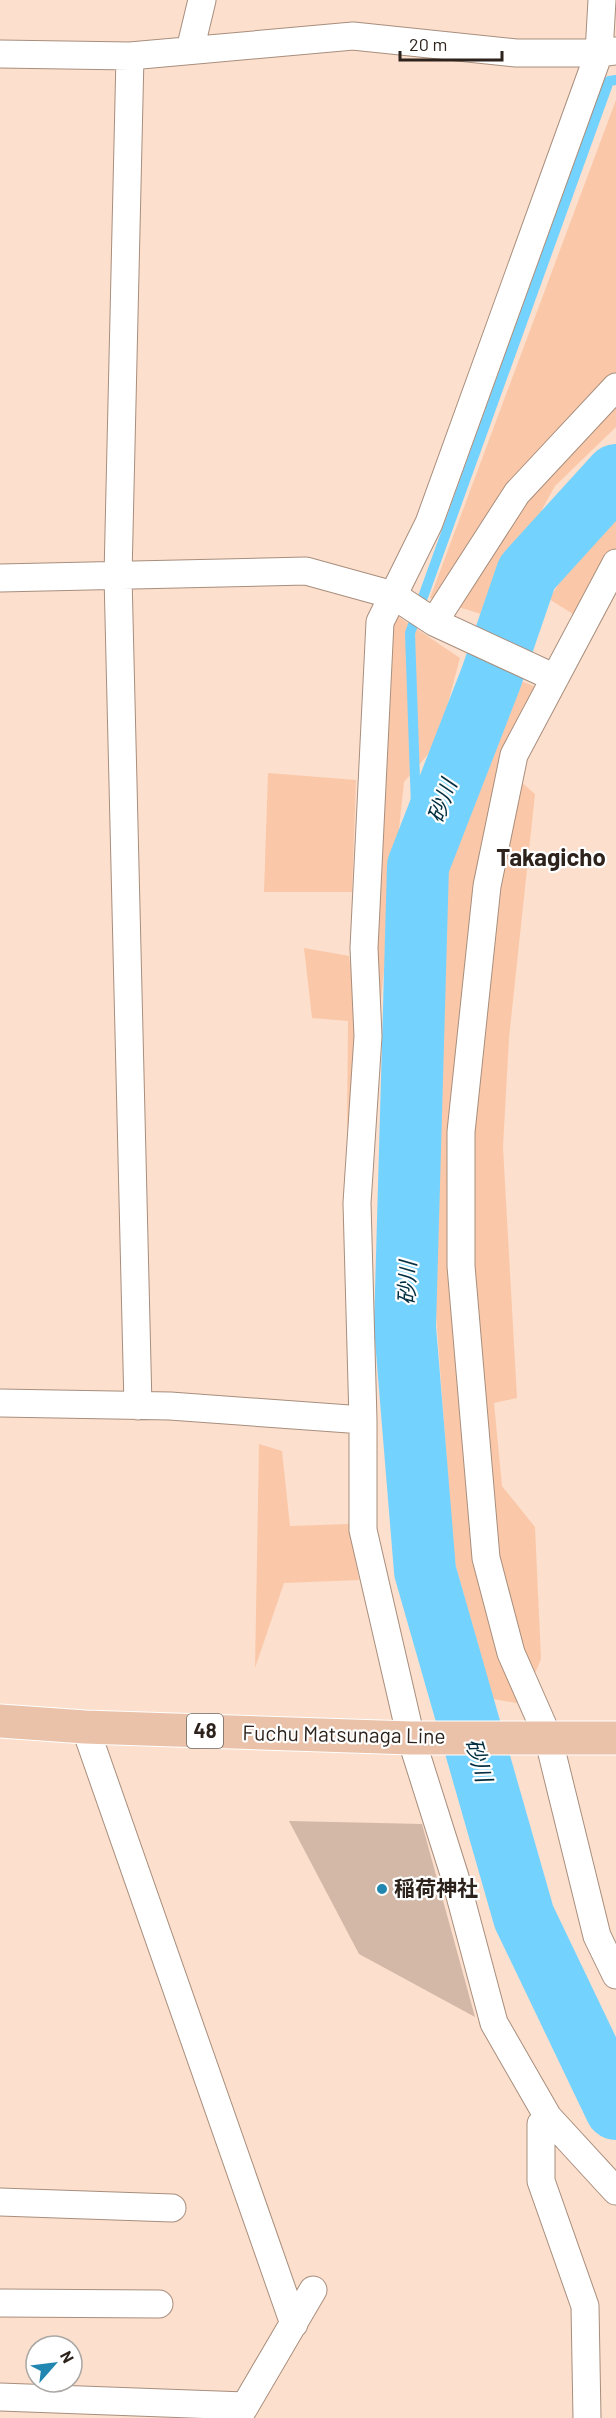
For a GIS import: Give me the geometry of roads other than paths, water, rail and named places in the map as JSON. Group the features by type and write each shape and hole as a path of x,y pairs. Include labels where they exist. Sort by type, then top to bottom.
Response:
{"main road":[{"name":"Fuchu Matsunaga Line","path":"0,1721 85,1727 411,1738 616,1738"}],"street":[{"path":"190,50 202,0"},
{"path":"602,0 608,52 429,523 380,622 364,948 368,1036 357,1203 363,1420 363,1530 411,1738 455,1877 494,2023 548,2117 616,2191"},
{"path":"0,54 130,56 353,36 516,53 608,52"},
{"path":"130,56 118,576 138,1406"},
{"path":"434,622 517,493 616,387"},
{"path":"616,563 514,755 487,886 461,1132 461,1266 486,1558 511,1653 549,1737 597,1936 616,1975"},
{"path":"0,578 306,571 393,596 434,622 555,678"},
{"path":"0,1403 138,1406 363,1420"},
{"path":"85,1727 294,2324"},
{"path":"548,2117 541,2124 542,2181 585,2306 587,2418"},
{"path":"0,2202 172,2208"},
{"path":"0,2397 242,2412 313,2290"},
{"path":"0,2304 159,2304"}],"waterway":[{"path":"418,866 410,633 609,81 616,80"},
{"name":"砂川","path":"616,475 527,573 491,678 418,866 405,1327 425,1571 524,1917 616,2109"}],"place":[{"name":"稲荷神社","path":"382,1889"}],"district":[{"name":"Takagicho","path":"551,858"}]}
